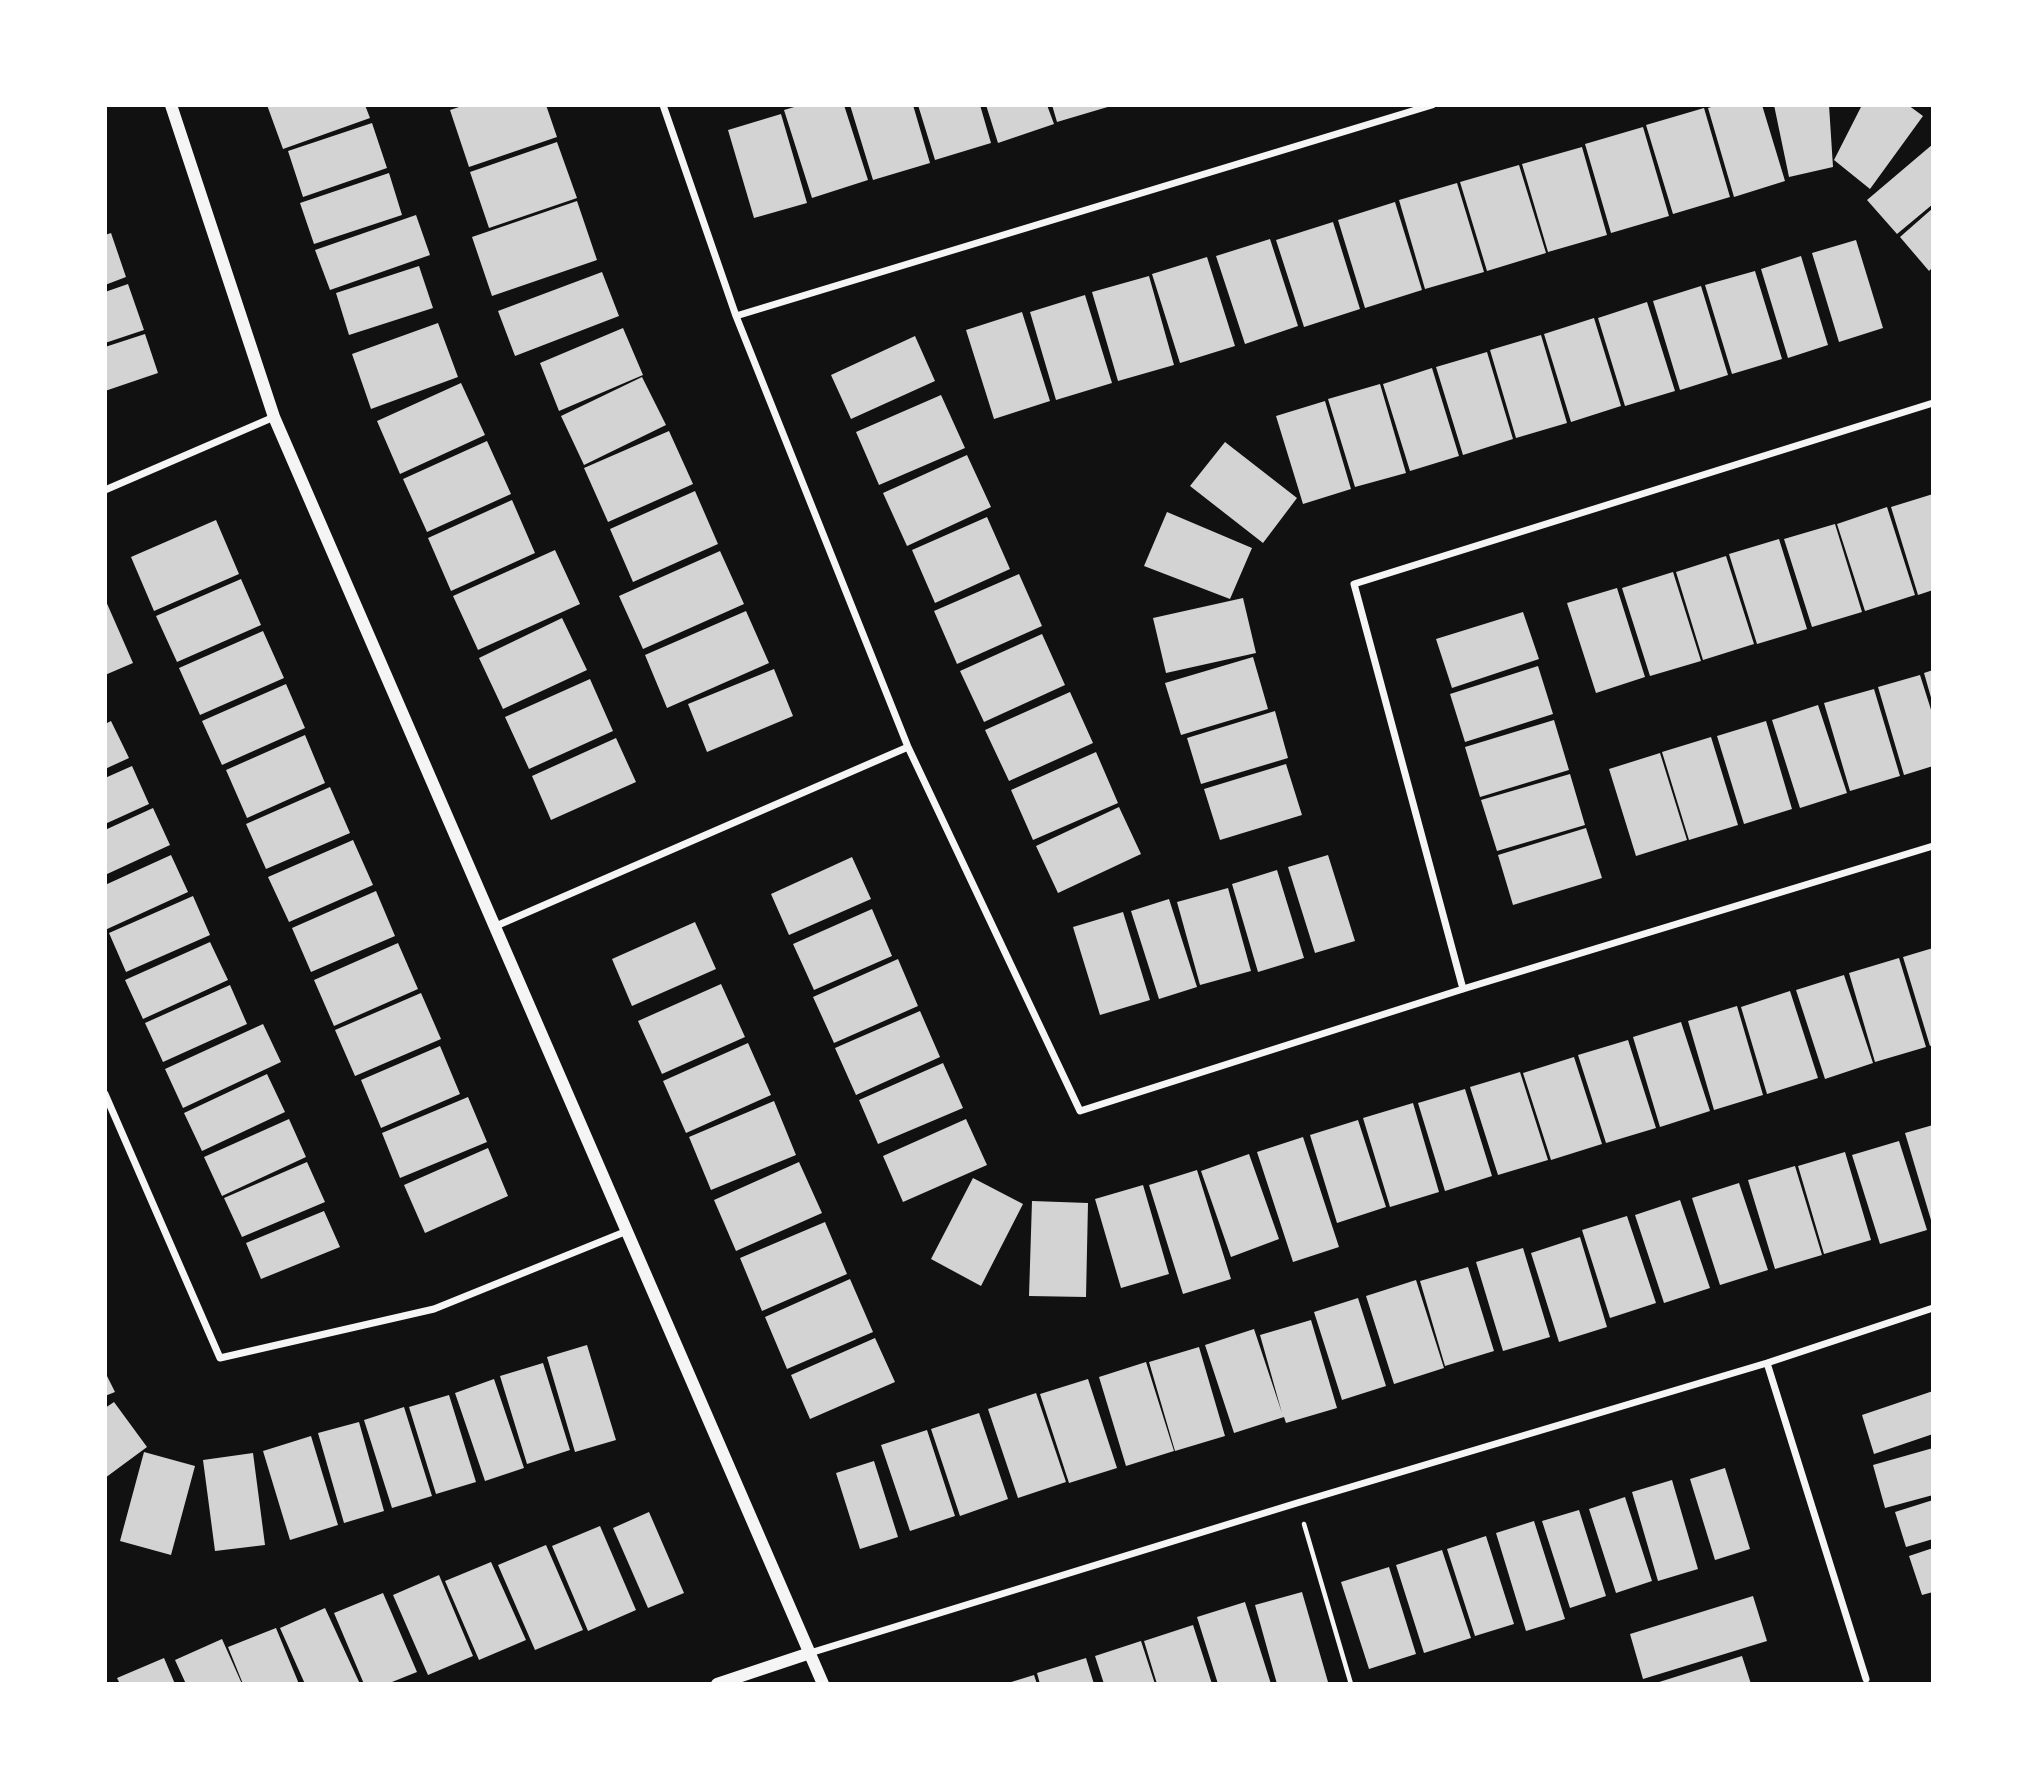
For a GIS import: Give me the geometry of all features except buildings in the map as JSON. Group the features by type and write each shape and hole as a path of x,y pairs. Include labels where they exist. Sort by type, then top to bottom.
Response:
{"street":[{"path":"171,105 274,417 823,1684"},
{"path":"663,105 736,316 908,747 1080,1111 1463,989 1933,846"},
{"path":"736,316 1432,105"},
{"path":"1463,989 1354,584 1933,403"},
{"path":"105,490 274,417"},
{"path":"496,926 908,747"},
{"path":"105,1094 220,1358 434,1309 627,1231"},
{"path":"717,1684 1297,1503 1767,1363 1933,1308"},
{"path":"1767,1363 1866,1679"}],"path":[{"path":"1297,1503 1351,1684"}]}
